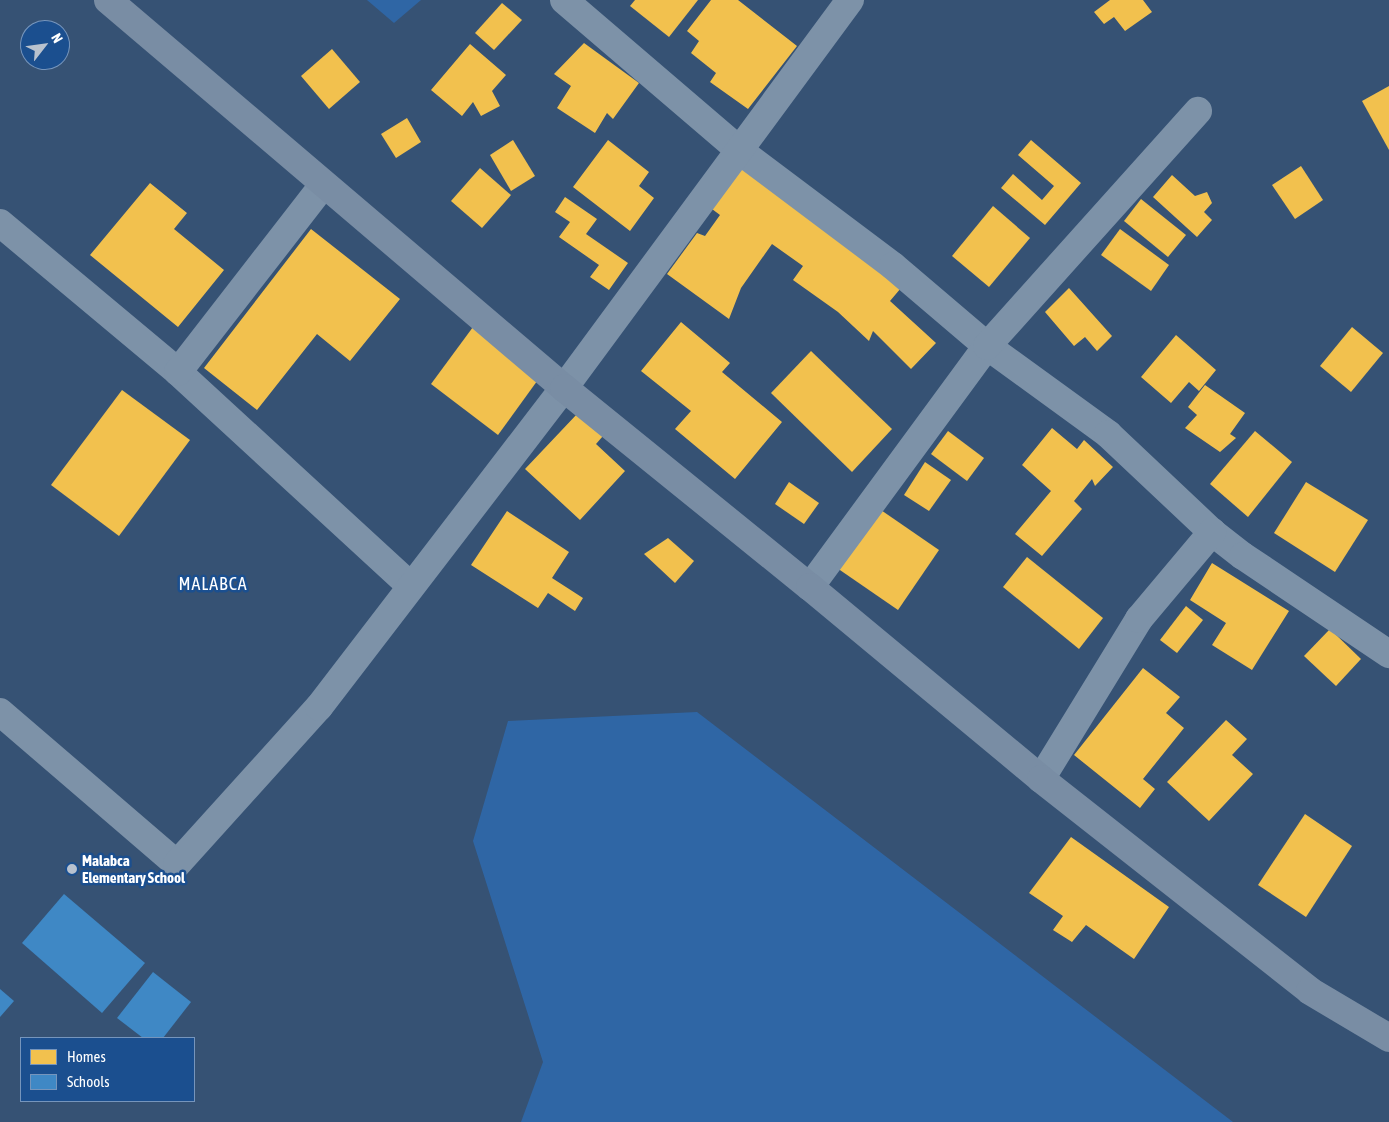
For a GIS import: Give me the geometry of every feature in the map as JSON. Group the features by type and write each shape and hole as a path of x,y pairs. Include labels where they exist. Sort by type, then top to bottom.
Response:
{"street":[{"path":"108,0 323,185 564,388 810,587 1042,779 1310,990 1389,1038"},
{"path":"564,0 740,151 893,266 987,346 1108,434 1212,532 1243,556 1389,654"},
{"path":"0,712 177,864 319,707 564,388 850,0"},
{"path":"810,587 987,346 1198,111"},
{"path":"178,372 323,185"},
{"path":"0,223 178,372 411,586"},
{"path":"1042,779 1139,619 1212,532"}],"shaded area":[{"path":"367,0 421,0 394,23"},
{"path":"697,712 1233,1122 521,1122 543,1062 473,841 508,721"}],"building: Homes":[{"path":"635,0 698,0 669,37 630,6"},
{"path":"711,0 738,0 797,46 748,109 710,82 716,73 691,53 699,41 687,31"},
{"path":"1110,0 1143,0 1152,12 1125,31 1114,17 1104,24 1094,12"},
{"path":"502,3 522,20 494,50 475,33"},
{"path":"584,43 639,83 613,119 607,113 595,133 557,108 571,86 554,74"},
{"path":"470,44 506,75 492,91 500,106 481,116 473,102 462,116 431,90"},
{"path":"332,49 360,82 329,109 301,76"},
{"path":"1389,86 1389,150 1362,101"},
{"path":"407,118 421,142 396,158 381,134"},
{"path":"513,140 535,176 511,191 490,155"},
{"path":"608,140 649,172 639,186 654,198 630,231 573,187"},
{"path":"1031,140 1081,183 1045,225 1001,188 1013,174 1042,200 1054,186 1018,155"},
{"path":"739,163 901,288 890,301 936,343 911,369 873,331 869,341 838,312 793,280 803,266 772,244 741,288 729,319 667,274 697,233 705,236 720,215 708,206"},
{"path":"1301,166 1323,200 1295,219 1272,185"},
{"path":"480,168 511,195 482,228 451,201"},
{"path":"1172,175 1195,196 1207,192 1212,203 1204,212 1212,220 1197,237 1153,197"},
{"path":"150,183 187,213 174,229 224,270 178,327 90,255"},
{"path":"565,197 597,219 586,234 628,263 609,290 590,277 599,265 559,237 570,222 555,212"},
{"path":"1141,199 1186,235 1168,257 1124,221"},
{"path":"993,206 1030,238 989,287 952,256"},
{"path":"311,229 400,299 350,361 317,334 257,410 204,368"},
{"path":"1120,229 1169,265 1151,291 1101,255"},
{"path":"1069,288 1112,336 1097,351 1085,337 1074,346 1045,312"},
{"path":"681,322 730,363 722,372 782,422 735,479 675,429 691,411 641,371"},
{"path":"473,327 540,377 498,435 431,384"},
{"path":"1352,327 1383,353 1351,392 1320,366"},
{"path":"1176,335 1216,370 1199,391 1189,382 1171,403 1141,377"},
{"path":"811,351 892,429 852,472 771,393"},
{"path":"1205,385 1245,413 1230,434 1236,438 1220,452 1185,428 1197,415 1188,407"},
{"path":"122,390 190,440 119,536 51,485"},
{"path":"578,413 603,436 596,444 625,471 580,520 525,469"},
{"path":"1052,428 1077,449 1084,440 1113,467 1095,486 1092,479 1074,501 1082,509 1042,556 1015,534 1051,491 1022,465"},
{"path":"948,431 984,458 967,481 931,454"},
{"path":"1255,431 1292,462 1248,517 1210,484"},
{"path":"925,462 951,480 929,511 904,495"},
{"path":"789,482 819,503 804,524 775,504"},
{"path":"1306,482 1368,520 1335,572 1274,533"},
{"path":"878,508 939,550 898,610 837,568"},
{"path":"507,511 569,552 552,578 583,598 575,611 548,593 538,608 471,565"},
{"path":"668,538 694,561 675,583 644,554"},
{"path":"1027,557 1103,618 1079,649 1003,587"},
{"path":"1212,563 1289,611 1252,670 1212,645 1226,623 1190,600"},
{"path":"1186,606 1203,620 1177,653 1160,640"},
{"path":"1330,629 1361,659 1336,686 1304,656"},
{"path":"1143,668 1180,697 1166,713 1184,728 1143,779 1155,789 1140,808 1074,755"},
{"path":"1226,720 1247,739 1232,755 1253,774 1209,821 1167,782"},
{"path":"1305,814 1352,846 1306,917 1258,885"},
{"path":"1071,837 1169,907 1134,959 1086,925 1072,942 1053,930 1063,916 1029,893"}],"building: Schools":[{"path":"64,894 145,963 102,1013 22,943"},
{"path":"153,972 191,1002 164,1037 142,1037 117,1018"},
{"path":"0,989 14,1001 0,1017"}],"place":[{"name":"Malabca Elementary School","path":"72,869"}],"district":[{"name":"MALABCA","path":"213,584"}]}
